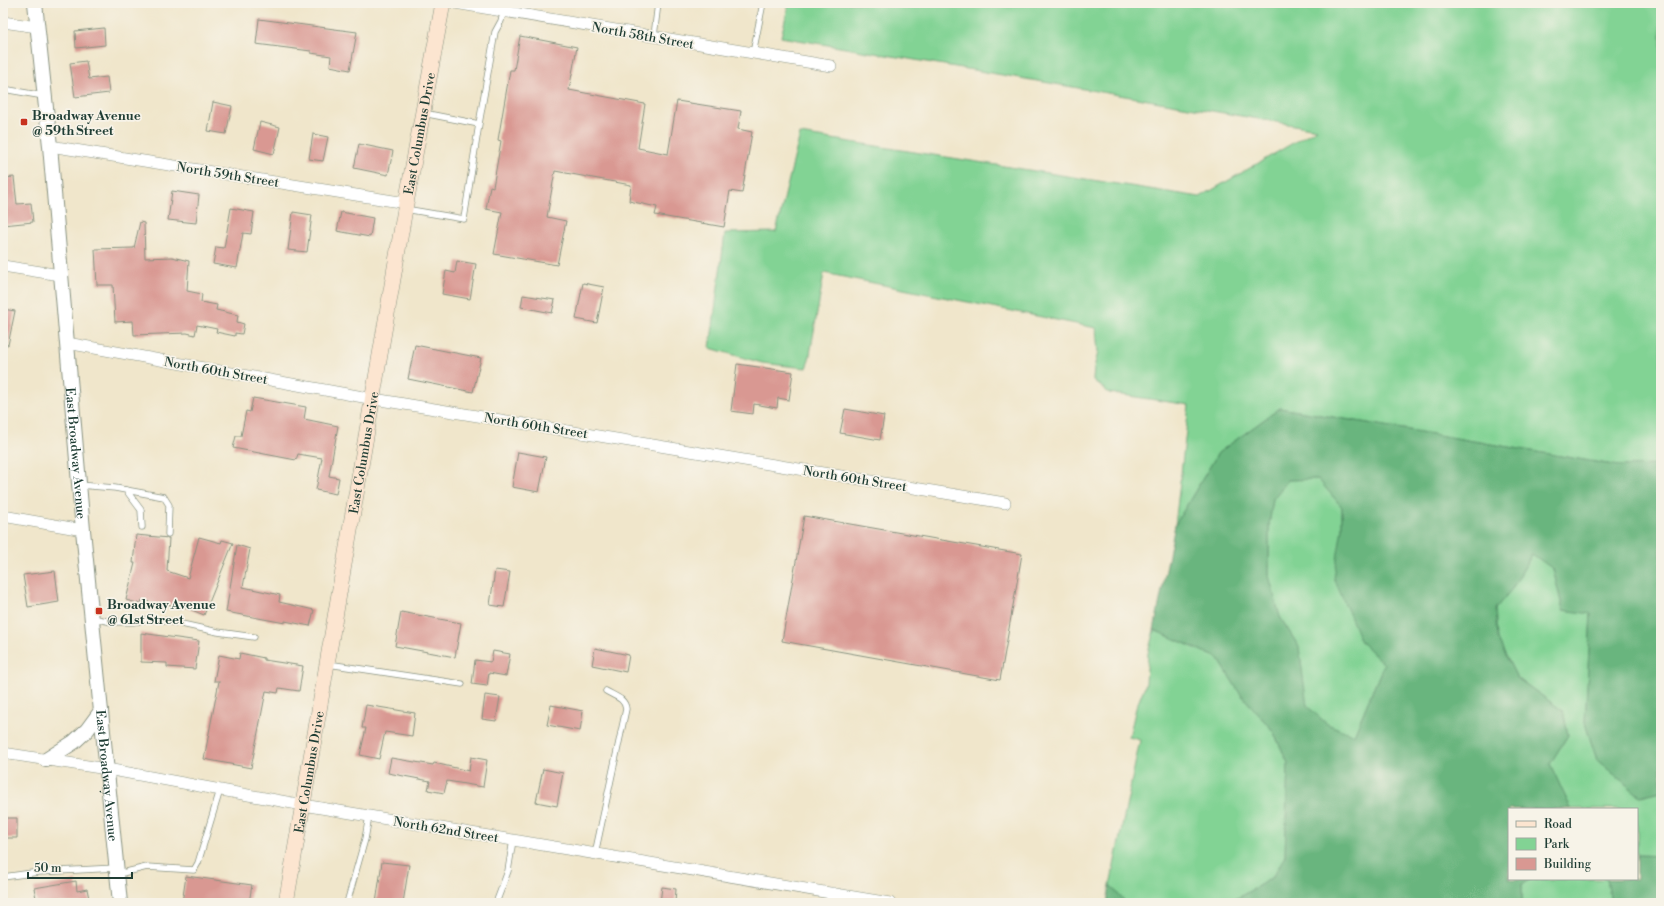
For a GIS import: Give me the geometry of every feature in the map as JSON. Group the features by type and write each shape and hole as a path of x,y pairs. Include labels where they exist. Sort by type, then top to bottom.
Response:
{"main road":[{"name":"East Columbus Drive","path":"286,903 374,399 406,206 443,3"}],"street":[{"name":"East Broadway Avenue","path":"35,3 50,146 83,530 120,903"},
{"name":"North 58th Street","path":"455,3 831,66"},
{"path":"3,22 37,28"},
{"name":"North 59th Street","path":"50,146 406,206"},
{"path":"3,266 60,275"},
{"name":"North 60th Street","path":"67,343 374,399 1005,503"},
{"path":"3,516 83,530"},
{"path":"46,760 74,742 101,711"},
{"name":"North 62nd Street","path":"3,753 107,769 303,805 595,854 832,898 890,903"}],"lane":[{"path":"654,36 658,3"},
{"path":"753,53 763,3"},
{"path":"406,206 464,219 495,32 504,11"},
{"path":"3,89 44,96"},
{"path":"423,112 479,124"},
{"path":"79,485 115,488 164,497 169,505 168,534"},
{"path":"126,490 141,510 142,527"},
{"path":"92,618 112,622 133,622 150,619 168,621 218,632 254,637"},
{"path":"327,664 462,684"},
{"path":"595,854 626,709 626,704 623,700 606,691"},
{"path":"3,877 38,872 117,871 147,867 194,870 198,863 220,790"},
{"path":"347,903 365,839 369,816"},
{"path":"496,903 508,871 513,840"}],"green space":[{"path":"789,3 1661,3 1661,465 1619,466 1280,408 1218,453 1175,525 1189,405 1109,393 1093,380 1098,352 1096,328 824,273 809,360 806,368 762,363 710,348 725,233 776,232 800,134 1200,197 1317,129 781,37"},
{"path":"1280,408 1619,466 1661,465 1661,791 1640,796 1597,760 1585,723 1591,614 1563,610 1553,569 1532,554 1512,589 1495,609 1497,638 1517,678 1563,711 1568,735 1550,764 1571,808 1508,808 1508,880 1529,880 1522,884 1522,903 1229,903 1272,878 1285,856 1288,763 1273,731 1239,692 1218,658 1154,630 1175,525 1218,453","holes":["1318,479 1342,507 1342,528 1334,578 1361,642 1384,664 1354,735 1327,724 1307,706 1299,647 1280,617 1269,576 1269,525 1273,499 1288,480"]},
{"path":"1318,479 1342,507 1342,528 1361,642 1384,664 1354,735 1327,724 1306,706 1299,647 1280,617 1269,576 1269,525 1273,498 1288,480"},
{"path":"1533,553 1553,569 1563,610 1591,613 1585,723 1597,760 1640,796 1661,791 1661,856 1638,855 1638,808 1571,808 1550,764 1568,735 1563,711 1517,678 1497,638 1495,609 1512,588"},
{"path":"1154,630 1218,658 1239,692 1273,731 1288,763 1285,856 1272,878 1229,903 1126,903 1110,885 1140,740 1129,737 1136,708 1146,683 1148,653"},
{"path":"1638,855 1661,856 1661,903 1611,903 1607,880 1638,880"},
{"path":"1529,880 1607,880 1611,903 1522,903 1522,884"},
{"path":"1110,885 1126,903 1107,903"}],"building":[{"path":"259,19 357,32 350,70 330,66 331,56 311,53 311,51 256,44"},
{"path":"104,28 105,45 76,48 75,31"},
{"path":"520,36 577,47 569,90 645,104 638,148 668,154 677,101 741,111 738,129 752,132 742,193 730,191 724,227 655,215 657,207 629,201 631,185 555,171 547,217 566,221 557,265 494,254 502,212 486,209 490,186 493,187 501,141 498,140 510,70 514,70"},
{"path":"86,61 89,79 107,77 109,93 75,97 70,63"},
{"path":"213,102 232,106 226,134 208,131"},
{"path":"260,122 280,127 274,154 254,149"},
{"path":"313,134 328,137 323,161 309,159"},
{"path":"359,144 393,151 388,175 354,168"},
{"path":"14,177 17,204 31,203 33,222 3,225 3,178"},
{"path":"172,191 199,195 196,223 168,220"},
{"path":"231,208 254,212 251,234 243,233 237,268 213,264 216,247 224,248"},
{"path":"293,212 312,215 307,252 288,250"},
{"path":"341,212 373,218 370,237 337,231"},
{"path":"140,222 144,223 145,258 172,257 189,261 187,291 202,294 201,302 217,305 216,310 238,315 237,322 244,324 242,334 235,333 235,336 216,332 217,329 197,325 195,335 187,333 134,335 133,321 115,322 113,285 97,285 95,249 134,248"},
{"path":"457,261 476,264 470,299 442,294 446,271 455,273"},
{"path":"583,283 604,287 597,323 576,319"},
{"path":"523,295 555,300 552,313 521,307"},
{"path":"3,309 15,311 8,345 3,344"},
{"path":"415,345 481,358 473,392 408,379"},
{"path":"737,364 793,372 789,400 778,398 777,408 754,404 753,414 731,411"},
{"path":"253,398 306,407 304,419 338,426 329,476 339,478 336,494 316,490 322,458 298,454 296,460 233,448 236,436 241,436 246,411 250,412"},
{"path":"845,409 884,416 880,440 840,433"},
{"path":"518,452 546,457 539,492 512,487"},
{"path":"804,516 1022,554 1000,680 782,641"},
{"path":"136,535 169,538 167,571 188,578 199,537 221,543 222,540 233,543 204,615 182,606 181,609 165,603 164,606 142,600 141,604 126,600 135,563 133,563"},
{"path":"237,545 250,549 243,587 280,595 279,602 314,610 310,626 226,612"},
{"path":"495,570 510,572 504,607 490,605"},
{"path":"55,571 59,602 28,607 23,575"},
{"path":"401,612 461,623 455,657 395,646"},
{"path":"141,633 199,641 195,669 167,667 167,663 141,662"},
{"path":"595,648 629,655 626,672 592,665"},
{"path":"493,651 510,654 506,676 489,673 487,686 472,684 475,660 491,662"},
{"path":"240,653 264,658 264,660 303,666 299,691 279,688 278,693 266,691 251,768 204,759 219,681 214,681 219,655 239,659"},
{"path":"485,695 500,697 496,721 482,719"},
{"path":"366,705 415,713 412,736 385,732 379,759 360,755 366,728 362,728"},
{"path":"551,705 583,711 580,731 547,725"},
{"path":"471,757 487,760 483,787 447,781 444,793 428,790 430,781 388,773 391,758 433,765 434,763 469,771"},
{"path":"543,769 563,773 557,806 536,802"},
{"path":"3,818 17,818 17,838 3,838"},
{"path":"382,862 409,865 403,903 376,903"},
{"path":"186,876 252,885 249,903 182,903"},
{"path":"76,881 77,891 87,889 90,903 37,903 34,888"},
{"path":"662,887 676,889 675,903 660,903"}],"place":[{"name":"Broadway Avenue @ 59th Street","path":"24,122"},
{"name":"Broadway Avenue @ 61st Street","path":"99,611"}]}
